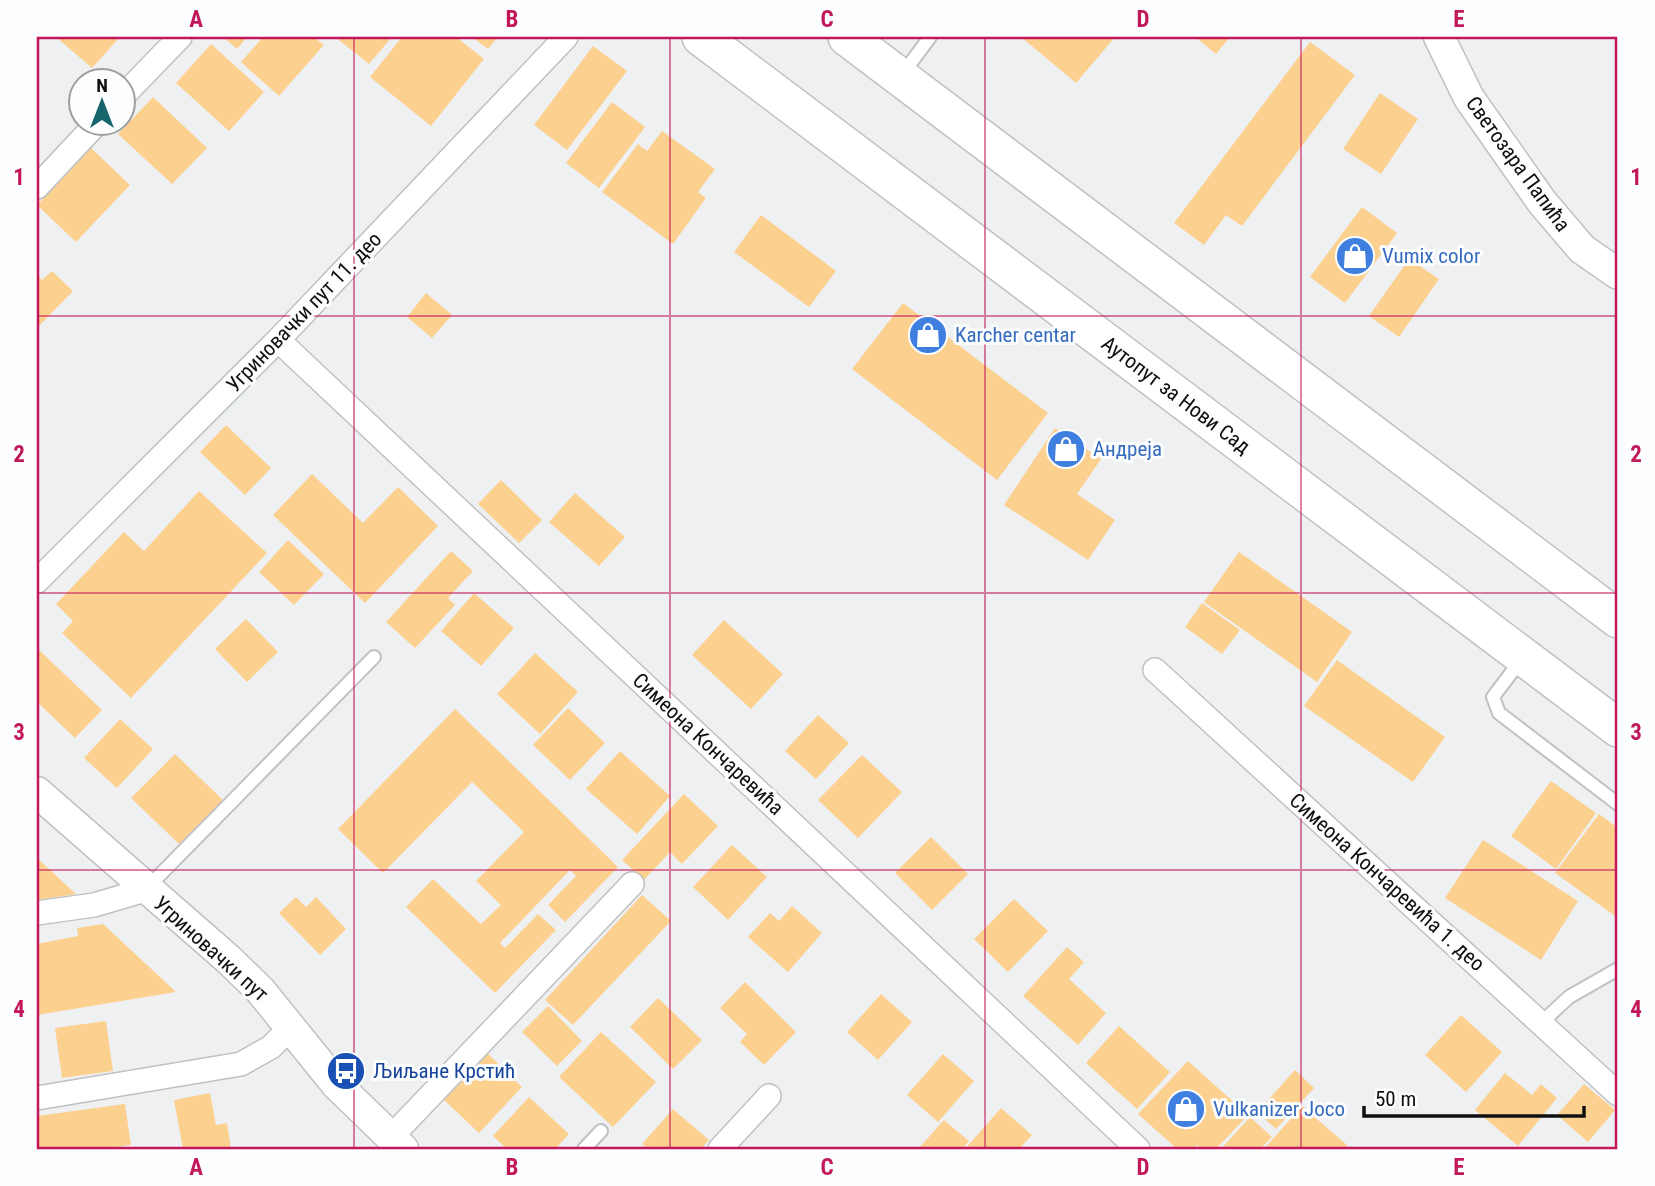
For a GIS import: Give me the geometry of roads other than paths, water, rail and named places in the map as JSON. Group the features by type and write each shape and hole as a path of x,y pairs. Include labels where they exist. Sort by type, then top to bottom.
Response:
{"main road":[{"name":"Аутопут за Нови Сад","path":"701,37 1618,729"},
{"path":"847,37 1618,619"}],"street":[{"path":"136,83 180,37"},
{"name":"Угриновачки пут 11. део","path":"37,581 278,340 565,37"},
{"name":"Светозара Папића","path":"1439,37 1469,98 1542,202 1582,250 1618,274"},
{"path":"37,187 85,136"},
{"name":"Симеона Кончаревића","path":"278,340 1138,1149"},
{"name":"Симеона Кончаревића 1. део","path":"1155,670 1618,1094"},
{"name":"Угриновачки пут","path":"37,792 145,890 228,959 266,997 289,1029 337,1085 397,1143"},
{"path":"397,1143 632,884"},
{"path":"37,913 94,905 145,890"},
{"path":"37,1098 242,1064 271,1046 289,1029"},
{"path":"720,1149 769,1096"}],"lane":[{"path":"900,77 930,37"},
{"path":"145,890 374,657"},
{"path":"1524,657 1493,697 1499,713 1618,804"},
{"path":"1541,1023 1569,997 1618,969"},
{"path":"584,1149 601,1131"}],"place":[{"name":"Vumix color","path":"1355,256"},
{"name":"Karcher centar","path":"928,335"},
{"name":"Андреја","path":"1066,449"},
{"name":"Љиљане Крстић","path":"346,1071"},
{"name":"Vulkanizer Joco","path":"1186,1109"}]}
